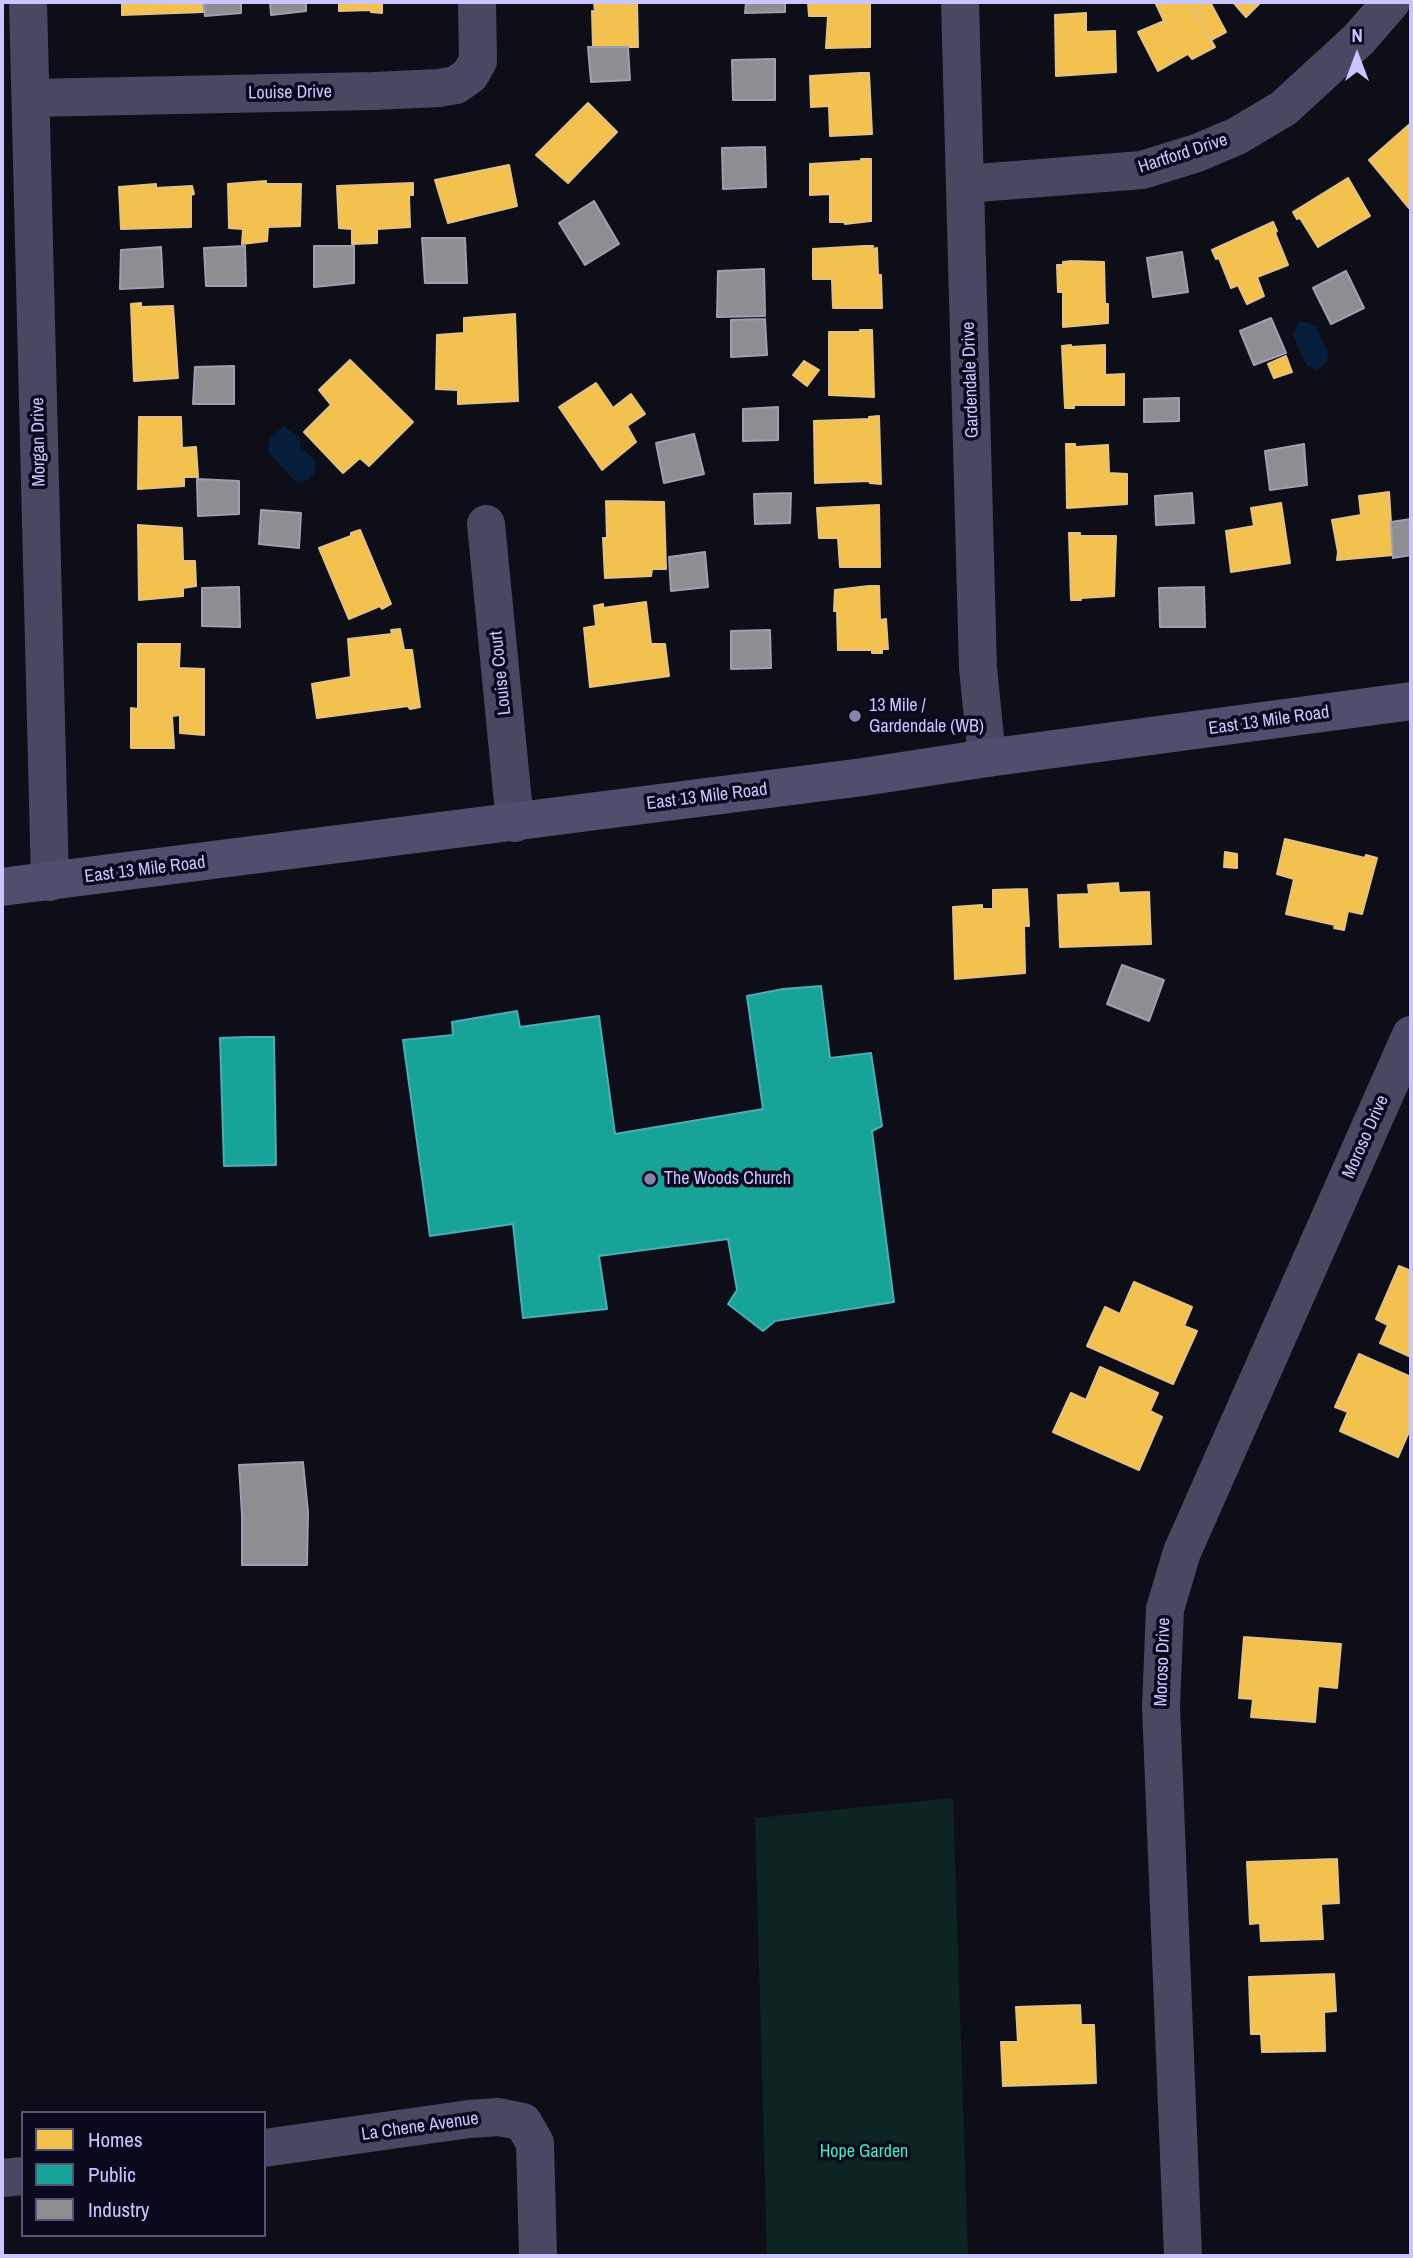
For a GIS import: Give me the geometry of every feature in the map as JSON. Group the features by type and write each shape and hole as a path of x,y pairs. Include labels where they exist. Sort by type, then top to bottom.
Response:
{"main road":[{"name":"East 13 Mile Road","path":"2,887 863,777 1411,701"}],"street":[{"name":"Morgan Drive","path":"28,2 50,882"},
{"name":"Louise Drive","path":"31,98 374,91 456,85 470,75 478,61 477,2"},
{"name":"Gardendale Drive","path":"960,2 978,668 987,758"},
{"name":"Hartford Drive","path":"965,184 1142,170 1197,153 1237,136 1284,108 1359,39 1391,2"},
{"name":"Louise Court","path":"486,524 515,822"},
{"name":"Moroso Drive","path":"1182,2256 1161,1706 1165,1609 1182,1552 1411,1035"},
{"name":"La Chene Avenue","path":"266,2148 469,2119 499,2116 523,2122 535,2143 538,2256"},
{"path":"2,2178 21,2176"}],"green space":[{"name":"Hope Garden","path":"953,1798 968,2256 767,2256 755,1818"}],"water":[{"path":"1302,321 1316,326 1328,353 1327,363 1317,370 1306,365 1293,335 1298,323"},
{"path":"283,426 301,438 300,447 315,460 315,472 310,479 301,483 294,480 268,452 269,439"}],"building: Homes":[{"path":"122,2 203,2 203,12 122,15"},
{"path":"339,2 382,2 382,13 371,10 339,11"},
{"path":"594,2 637,2 638,47 593,47"},
{"path":"808,2 870,2 870,47 826,48 828,16 809,16"},
{"path":"1155,2 1190,2 1215,47 1192,59 1188,54 1158,71 1138,32 1164,21"},
{"path":"1190,2 1210,2 1226,32 1211,40"},
{"path":"1233,2 1261,2 1246,17"},
{"path":"1086,13 1086,32 1115,31 1116,72 1056,76 1055,15"},
{"path":"869,73 872,134 830,136 829,106 811,107 810,76"},
{"path":"588,103 617,132 568,183 536,155"},
{"path":"1411,123 1411,206 1409,208 1369,160"},
{"path":"871,159 871,221 845,224 830,222 830,194 810,195 810,164"},
{"path":"509,165 517,206 448,223 435,180"},
{"path":"1348,178 1370,216 1318,247 1300,218 1297,219 1293,212"},
{"path":"266,181 266,184 301,184 300,226 268,227 267,241 242,244 243,229 229,228 228,184"},
{"path":"413,183 413,195 409,195 410,227 377,229 377,243 352,244 352,229 339,228 337,186"},
{"path":"156,184 156,188 192,186 194,194 191,195 191,227 121,229 119,187"},
{"path":"1273,222 1288,265 1257,277 1264,296 1247,304 1238,285 1231,288 1219,258 1216,259 1212,250"},
{"path":"873,246 872,249 877,248 878,275 881,275 882,308 833,308 832,279 813,279 813,249"},
{"path":"1072,261 1104,262 1108,323 1063,327 1063,292 1058,292 1057,265"},
{"path":"141,303 141,307 173,306 178,378 134,381 131,304"},
{"path":"515,314 518,401 458,404 458,390 436,389 437,335 464,333 464,318"},
{"path":"872,330 874,397 829,395 829,332"},
{"path":"1105,345 1105,375 1124,374 1124,405 1074,405 1074,408 1065,408 1062,346"},
{"path":"1286,356 1292,372 1274,378 1268,364"},
{"path":"350,360 413,422 369,466 360,458 343,473 304,432 331,405 319,390"},
{"path":"804,361 819,370 807,386 793,375"},
{"path":"596,383 613,408 631,394 645,414 627,426 636,442 602,470 559,407"},
{"path":"879,416 881,484 869,481 815,483 814,421 869,419"},
{"path":"139,417 181,417 182,448 196,447 198,477 184,477 184,486 138,489"},
{"path":"1066,444 1075,444 1075,447 1108,445 1109,473 1127,474 1127,504 1067,508"},
{"path":"1389,492 1393,555 1337,560 1332,520 1361,515 1359,496"},
{"path":"606,501 664,502 666,569 652,569 651,576 605,578 603,538 607,538"},
{"path":"1281,503 1290,563 1231,572 1226,531 1254,526 1251,508"},
{"path":"879,505 880,567 840,567 838,538 819,538 817,508"},
{"path":"138,525 182,528 183,561 195,561 196,586 183,588 183,596 139,600"},
{"path":"360,530 391,604 349,619 319,548"},
{"path":"1069,533 1080,533 1080,536 1116,536 1114,596 1071,600"},
{"path":"879,586 880,620 886,619 888,649 882,649 882,653 872,653 872,650 838,650 835,590"},
{"path":"646,602 651,644 665,644 669,676 590,687 584,628 596,626 594,606 603,604 603,608"},
{"path":"400,629 404,650 412,650 420,707 410,709 408,706 317,718 312,684 351,677 348,639 392,634 391,630"},
{"path":"138,644 180,644 179,668 204,669 204,735 180,733 180,715 172,716 174,748 131,748 131,708 138,709"},
{"path":"1285,839 1365,858 1366,855 1377,858 1362,914 1348,911 1344,930 1334,928 1335,925 1286,914 1294,879 1277,874"},
{"path":"1225,852 1237,854 1237,868 1224,867"},
{"path":"1118,883 1119,893 1149,892 1151,944 1060,947 1058,895 1089,894 1088,885"},
{"path":"1027,889 1029,926 1024,926 1025,973 955,979 953,907 982,905 982,909 993,909 993,890"},
{"path":"1399,1266 1411,1271 1411,1357 1380,1343 1388,1325 1376,1319"},
{"path":"1134,1282 1192,1307 1184,1326 1197,1331 1173,1384 1087,1346 1105,1307 1120,1314"},
{"path":"1359,1354 1411,1377 1411,1427 1398,1457 1340,1431 1348,1412 1335,1407"},
{"path":"1100,1367 1158,1393 1150,1411 1162,1417 1139,1470 1053,1432 1071,1393 1086,1400"},
{"path":"1244,1637 1341,1644 1337,1688 1318,1686 1315,1722 1251,1717 1253,1699 1239,1698"},
{"path":"1337,1859 1339,1903 1321,1904 1323,1939 1261,1941 1260,1923 1250,1924 1247,1862"},
{"path":"1334,1974 1336,2011 1324,2012 1325,2051 1262,2052 1261,2034 1251,2034 1249,1977"},
{"path":"1080,2005 1081,2025 1094,2025 1096,2083 1003,2086 1001,2042 1018,2042 1016,2007"}],"building: Public":[{"name":"The Woods Church","path":"821,986 830,1058 871,1053 882,1126 872,1131 894,1302 775,1321 763,1331 728,1304 737,1290 728,1239 599,1256 607,1309 523,1318 513,1224 430,1236 403,1040 453,1035 452,1022 517,1011 520,1027 599,1016 615,1134 763,1109 747,996 783,989"},
{"path":"274,1037 276,1165 224,1166 220,1038"}],"building: Industry":[{"path":"203,2 241,2 241,13 205,16"},
{"path":"270,2 306,2 306,11 271,15"},
{"path":"746,2 785,2 785,12 745,13"},
{"path":"588,47 628,47 630,80 591,82"},
{"path":"775,59 775,100 733,100 732,60"},
{"path":"765,147 766,187 723,189 722,148"},
{"path":"594,201 619,244 585,265 559,223"},
{"path":"422,238 465,238 467,283 425,283"},
{"path":"245,246 246,286 206,286 204,248"},
{"path":"314,246 354,246 354,283 314,287"},
{"path":"161,247 163,287 120,289 121,250"},
{"path":"1182,252 1188,292 1153,297 1147,258"},
{"path":"764,269 765,316 717,317 718,271"},
{"path":"1346,271 1364,308 1331,324 1313,288"},
{"path":"1271,318 1286,353 1254,365 1240,331"},
{"path":"765,319 767,355 731,357 731,320"},
{"path":"234,366 234,404 193,404 195,367"},
{"path":"1179,398 1179,421 1144,422 1144,399"},
{"path":"778,407 778,440 743,441 743,409"},
{"path":"694,434 704,474 664,483 656,443"},
{"path":"1304,444 1307,485 1270,490 1265,451"},
{"path":"197,479 239,481 239,514 198,516"},
{"path":"791,493 790,523 755,524 754,494"},
{"path":"1192,493 1194,523 1156,525 1155,496"},
{"path":"261,510 301,513 299,548 259,544"},
{"path":"1411,519 1411,555 1393,558 1391,522"},
{"path":"705,552 708,587 671,591 669,557"},
{"path":"239,587 240,627 202,626 202,588"},
{"path":"1204,587 1205,627 1160,627 1159,588"},
{"path":"770,630 771,668 731,669 731,631"},
{"path":"1122,965 1164,980 1149,1021 1107,1004"},
{"path":"303,1462 308,1512 307,1565 242,1565 239,1465"}],"place":[{"name":"13 Mile / Gardendale (WB)","path":"855,716"},
{"name":"The Woods Church","path":"650,1179"}]}
